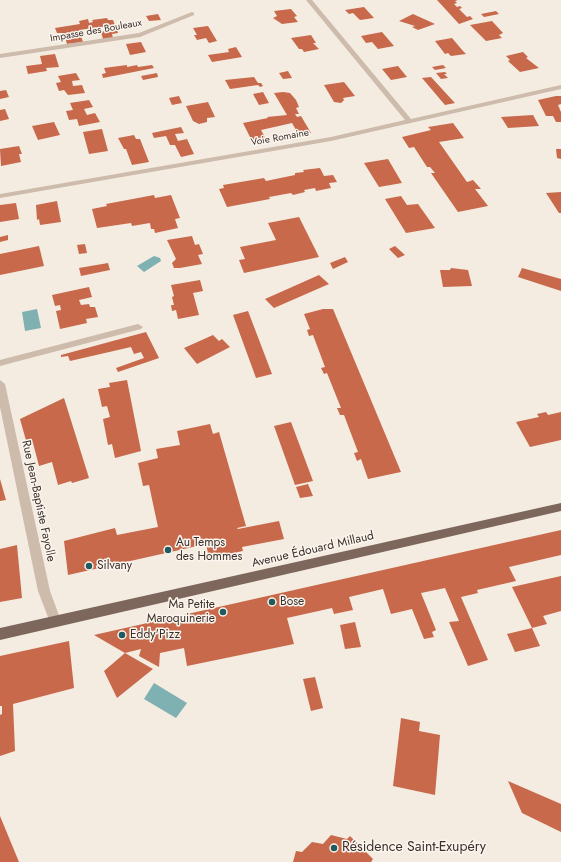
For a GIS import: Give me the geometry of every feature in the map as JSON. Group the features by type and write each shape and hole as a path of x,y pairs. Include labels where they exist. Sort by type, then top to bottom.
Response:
{"main road":[{"name":"Avenue Édouard Millaud","path":"0,634 561,507"}],"street":[{"path":"309,0 409,122"},
{"name":"Impasse des Bouleaux","path":"0,56 140,35 192,14"},
{"name":"Voie Romaine","path":"0,196 331,139 561,87"},
{"path":"0,363 138,327"},
{"name":"Rue Jean-Baptiste Fayolle","path":"0,384 44,591 55,621"}],"water":[{"path":"154,256 160,258 161,261 144,272 137,266"},
{"path":"37,309 41,328 25,331 22,312"},
{"path":"154,683 187,703 176,718 144,699"}],"building":[{"path":"437,0 458,0 455,1 457,3 454,4 457,7 460,6 462,8 459,9 467,17 470,16 473,19 459,24"},
{"path":"364,7 374,18 360,20 353,13 349,14 345,10"},
{"path":"291,9 297,16 294,17 298,22 282,24 273,18 277,16 274,11"},
{"path":"496,11 499,14 484,17 481,14"},
{"path":"158,14 161,20 149,21 146,16"},
{"path":"413,14 435,24 418,30 412,27 415,26 399,21"},
{"path":"107,18 108,20 113,20 115,25 79,30 83,42 67,44 64,33 57,33 55,28 80,24 79,21 88,19 89,23 93,22 92,20"},
{"path":"492,21 503,33 499,35 502,38 486,41 470,25"},
{"path":"208,26 217,41 209,43 206,38 197,40 194,35 197,35 193,28"},
{"path":"117,28 118,33 112,34 113,38 103,39 101,32"},
{"path":"382,32 394,46 378,49 372,42 366,43 361,36"},
{"path":"311,35 316,43 313,43 319,49 304,52 302,49 299,49 291,38"},
{"path":"452,38 466,54 451,56 448,53 445,54 435,41"},
{"path":"141,42 146,52 130,55 126,44"},
{"path":"236,47 242,57 212,62 208,55 229,52 228,49"},
{"path":"523,52 528,57 526,58 539,68 520,72 508,61 510,60 506,56"},
{"path":"55,54 59,67 46,68 47,71 28,74 26,66 42,64 40,56"},
{"path":"127,65 127,67 137,65 138,67 152,65 154,68 103,78 102,74 106,73 104,68"},
{"path":"443,65 446,68 435,70 432,67"},
{"path":"398,66 407,77 391,80 382,69"},
{"path":"288,71 292,78 283,79 279,73"},
{"path":"445,72 447,74 444,74 448,78 441,79 436,73"},
{"path":"76,73 80,80 72,81 73,86 82,85 85,93 68,95 64,90 59,91 56,83 61,82 58,76"},
{"path":"157,73 158,77 143,80 141,76"},
{"path":"254,77 258,83 261,83 263,86 260,87 258,85 230,89 225,80"},
{"path":"431,77 455,103 445,105 422,78"},
{"path":"344,82 355,96 343,98 344,100 341,103 334,102 324,85"},
{"path":"6,90 9,97 0,99 0,91"},
{"path":"263,92 269,103 259,105 253,94"},
{"path":"274,93 290,93 296,100 299,107 296,108 299,114 295,114 297,117 301,116 311,133 299,135 292,123 261,130 267,141 253,143 243,123 268,118 267,117 287,115"},
{"path":"179,96 182,103 172,105 169,98"},
{"path":"561,96 561,104 558,105 561,112 561,122 556,122 553,116 546,116 538,100"},
{"path":"89,100 93,107 84,109 87,115 95,113 100,122 79,126 77,119 69,120 66,111 73,110 70,103"},
{"path":"208,102 215,117 207,118 207,122 199,124 193,121 186,106"},
{"path":"5,109 9,119 0,121 0,110"},
{"path":"533,115 539,126 508,128 501,117"},
{"path":"54,122 60,135 38,140 32,126"},
{"path":"453,123 464,138 439,142 467,182 473,180 481,189 475,189 488,206 458,212 431,173 435,173 430,167 427,167 414,147 409,148 402,137 431,130 428,127"},
{"path":"181,127 184,133 175,134 178,141 187,139 194,154 181,157 175,145 170,145 166,136 154,138 152,133"},
{"path":"102,129 108,151 89,154 83,132"},
{"path":"134,135 136,139 140,139 149,162 132,165 126,149 124,149 118,138"},
{"path":"19,146 22,154 19,154 21,162 1,166 0,149"},
{"path":"556,149 561,149 561,159 557,158"},
{"path":"388,159 402,183 379,187 364,163"},
{"path":"320,168 324,176 333,175 337,182 329,183 331,188 316,191 315,188 304,190 305,192 293,195 291,193 269,197 270,199 227,207 219,189 224,188 223,185 264,178 266,181 295,175 295,173 304,172 303,170"},
{"path":"561,192 561,213 559,213 546,193"},
{"path":"154,195 155,198 171,195 180,218 175,219 178,228 155,233 154,229 151,229 150,223 132,226 131,223 97,228 92,209 107,206 106,204"},
{"path":"401,196 407,205 418,204 435,228 406,233 385,199"},
{"path":"57,201 61,222 40,225 39,219 37,220 36,205"},
{"path":"16,203 19,219 0,222 0,205"},
{"path":"299,217 319,257 244,273 239,260 245,259 240,247 276,240 268,223"},
{"path":"8,235 8,240 0,242 0,237"},
{"path":"192,236 195,245 199,244 203,254 198,255 202,264 174,268 172,263 176,259 167,240"},
{"path":"85,244 87,253 79,254 77,245"},
{"path":"39,246 44,266 0,275 0,254"},
{"path":"395,246 405,255 398,258 389,249"},
{"path":"345,257 348,262 333,269 330,263"},
{"path":"108,263 110,270 81,276 79,268"},
{"path":"451,268 468,270 472,286 443,287 440,270 450,270"},
{"path":"522,268 561,279 561,291 518,277"},
{"path":"319,275 329,284 274,308 265,299"},
{"path":"200,280 203,291 193,293 199,315 178,319 176,310 172,311 171,305 174,305 172,297 174,296 171,285"},
{"path":"89,287 92,297 79,300 81,305 89,304 90,307 95,307 98,317 86,319 87,323 60,329 56,311 61,310 60,305 55,306 52,295"},
{"path":"323,309 333,309 401,472 368,479 361,459 357,461 354,453 358,452 344,415 340,415 337,408 341,408 327,373 324,374 321,368 325,367 313,335 309,336 307,330 310,329 304,314"},
{"path":"248,311 272,374 256,378 233,315"},
{"path":"146,332 159,358 118,372 116,368 144,358 141,352 134,354 131,347 70,361 68,356 61,357 61,355"},
{"path":"213,335 219,341 222,339 230,347 197,364 184,348"},
{"path":"127,380 141,451 115,458 112,444 108,445 103,419 110,417 107,406 102,407 98,389 110,387 109,383"},
{"path":"64,398 89,478 58,485 52,462 39,466 33,443 27,444 20,419"},
{"path":"546,412 548,415 561,412 561,440 530,447 516,422 539,417 537,414"},
{"path":"291,422 313,481 295,485 274,426"},
{"path":"210,424 213,434 219,432 246,526 237,528 279,521 284,539 242,547 243,551 209,558 206,544 68,575 64,541 115,528 117,535 158,527 149,485 143,486 138,463 158,458 156,449 180,445 177,431"},
{"path":"0,479 6,500 0,501"},
{"path":"308,484 313,496 300,498 296,487"},
{"path":"561,530 561,555 509,567 516,581 477,590 478,593 461,597 488,660 468,666 449,622 459,621 445,588 421,593 436,630 432,632 434,637 424,639 412,609 391,614 383,589 349,597 353,610 334,614 332,608 287,618 294,644 187,666 184,648 160,653 159,667 139,656 141,649 125,653 94,635"},
{"path":"17,545 22,598 0,602 0,549"},
{"path":"561,576 561,611 543,616 547,624 532,628 512,587"},
{"path":"355,622 361,647 345,649 340,625"},
{"path":"532,628 540,646 515,652 507,634"},
{"path":"69,641 74,688 13,704 15,751 0,756 0,715 2,714 2,706 0,706 0,656"},
{"path":"125,653 153,669 117,698 104,671"},
{"path":"315,677 323,708 311,711 303,679"},
{"path":"401,718 420,722 419,731 440,735 435,795 393,786"},
{"path":"508,781 561,804 561,832 522,813"},
{"path":"0,816 19,862 0,862"},
{"name":"Résidence Saint-Exupéry","path":"331,835 347,839 350,836 373,859 371,862 293,862 296,851 302,852 312,842 323,844"}],"place":[{"name":"Au Temps des Hommes","path":"168,550"},
{"name":"Silvany","path":"89,566"},
{"name":"Bose","path":"272,602"},
{"name":"Ma Petite Maroquinerie","path":"223,612"},
{"name":"Eddy'Pizz","path":"122,635"},
{"name":"Résidence Saint-Exupéry","path":"334,848"}]}
